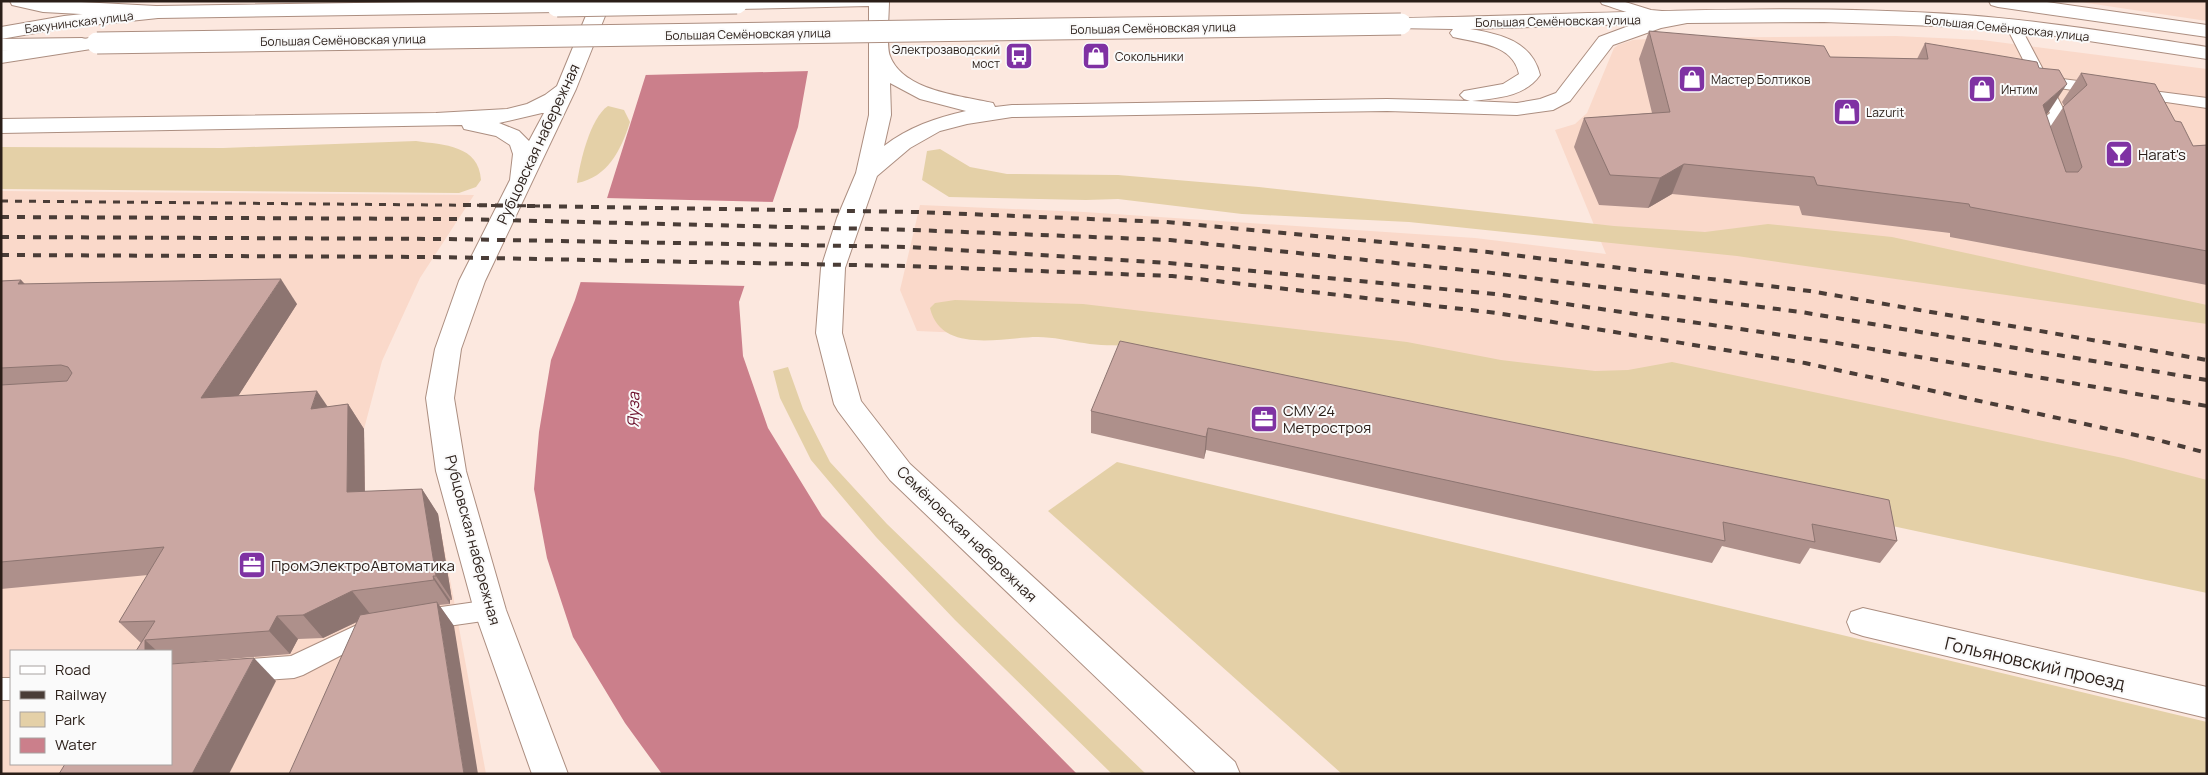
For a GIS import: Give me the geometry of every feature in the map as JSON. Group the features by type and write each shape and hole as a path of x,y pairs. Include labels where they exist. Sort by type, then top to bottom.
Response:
{"main road":[{"path":"19,1 43,6 158,12 866,1"},
{"path":"95,1 158,12"},
{"name":"Рубцовская набережная","path":"550,774 490,610 451,471 440,398 448,349 472,281 566,89 602,1"},
{"name":"Семёновская набережная","path":"879,1 880,115 867,173 849,218 833,268 829,334 848,404 900,472 1222,774"},
{"name":"Большая Семёновская улица","path":"1998,1 2207,31"},
{"name":"Бакунинская улица","path":"1,33 64,22 158,12"},
{"path":"867,173 902,141 927,127 960,118 1012,111 1387,105 1517,109 1545,105 1563,97 1606,41 1656,23 1688,17"},
{"name":"Большая Семёновская улица","path":"97,43 1402,24 1437,26 1688,17 1864,17 1966,21 2207,53"},
{"path":"1387,105 1501,91 1521,84 1530,75 1530,66 1525,58 1507,45 1437,26"},
{"name":"Бакунинская улица","path":"2,54 97,43"},
{"path":"880,57 896,77 918,91 962,105 1012,111"},
{"path":"1,126 436,119 506,115 532,110 548,102 566,89"},
{"path":"436,119 498,128 518,142 524,152 521,183"},
{"name":"Гольяновский проезд","path":"1862,622 2207,703"}],"lane":[{"path":"1607,1 1650,14 1688,17"},
{"path":"2013,26 2058,114 2034,134 2041,161"},
{"path":"2041,81 2207,103"},
{"path":"219,672 294,667 371,627 490,610"}],"shaded area":[{"path":"2074,1 2207,1 2207,21"},
{"path":"1896,36 1982,40 2207,69 2207,498 1195,343 917,331 900,290 920,205 1084,212 1475,238 1606,254 1555,130 1575,124 1587,113 1614,48 1633,40 1660,38"},
{"path":"1,191 474,195 420,278 382,361 364,429 365,516 438,514 486,774 1,774"}],"green space":[{"path":"608,106 624,110 630,122 622,142 612,161 605,168 588,180 577,183 583,153 591,130 596,120"},
{"path":"416,141 448,146 467,153 479,168 481,180 476,187 459,193 1,189 1,147 223,148"},
{"path":"940,149 970,167 1007,174 1118,175 1259,187 1614,226 1705,232 1768,224 1892,237 2207,305 2207,324 1737,256 1409,222 1242,214 1118,199 949,197 922,180 927,151"},
{"path":"955,300 1083,304 1407,342 1501,360 1595,371 1628,370 1672,362 2123,458 2207,480 2207,593 1733,492 1131,346 1095,345 1044,337 992,340 960,338 947,332 936,323 930,308 935,303"},
{"path":"788,367 803,409 830,462 887,524 1146,774 1112,774 955,620 876,537 811,460 780,398 773,371"},
{"path":"1117,462 2207,722 2207,774 1342,774 1048,511"}],"water":[{"name":"Яуза","path":"669,1 816,26 798,127 739,302 743,356 768,428 822,516 1077,774 662,774 625,723 573,637 547,558 534,489 539,432 551,360 575,300"}],"pier":[{"path":"666,1 821,1 810,71 644,75"},
{"path":"605,198 775,202 747,286 578,282"}],"building":[{"path":"1649,31 1824,46 1830,57 1928,59 1925,43 2037,62 2039,68 2059,70 2067,84 2043,105 2066,172 2078,172 2082,167 2063,107 2087,85 2081,73 2155,84 2175,121 2181,122 2193,146 2207,145 2207,251 1970,207 1969,204 1817,185 1814,177 1684,164 1660,178 1610,175 1584,118 1670,112"},
{"path":"281,279 201,398 317,391 311,409 348,404 347,492 422,489 436,576 433,576 434,580 352,591 303,615 277,616 269,631 145,640 145,650 137,650 155,621 119,622 164,547 1,562 1,385 67,381 72,373 68,367 61,365 1,368 1,281 21,280 18,284"},
{"path":"1120,341 1889,500 1897,541 1812,524 1815,542 1723,522 1725,541 1208,428 1206,437 1091,411"},
{"path":"437,602 464,774 289,774 360,615"},
{"path":"254,658 192,774 59,774 64,765 172,765 172,664"}],"railway":[{"path":"1,201 503,206"},
{"path":"463,205 503,206"},
{"path":"503,206 545,206"},
{"path":"503,206 917,212 1166,222 1488,252 1810,291 2207,360"},
{"path":"1,217 458,219 914,230 1170,240 1484,272 1801,312 2207,380"},
{"path":"1,237 445,239 910,247 1169,263 1496,294 1831,342 2207,406"},
{"path":"1,255 433,257 905,266 1172,276 1497,313 1805,363 2154,439 2207,453"}],"place":[{"name":"Электрозаводский мост","path":"1019,56"},
{"name":"Сокольники","path":"1096,56"},
{"name":"Мастер Болтиков","path":"1692,79"},
{"name":"Интим","path":"1982,89"},
{"name":"Lazurit","path":"1847,112"},
{"name":"Harat's","path":"2119,154"},
{"name":"СМУ 24 Метростроя","path":"1264,419"},
{"name":"ПромЭлектроАвтоматика","path":"252,565"}]}
